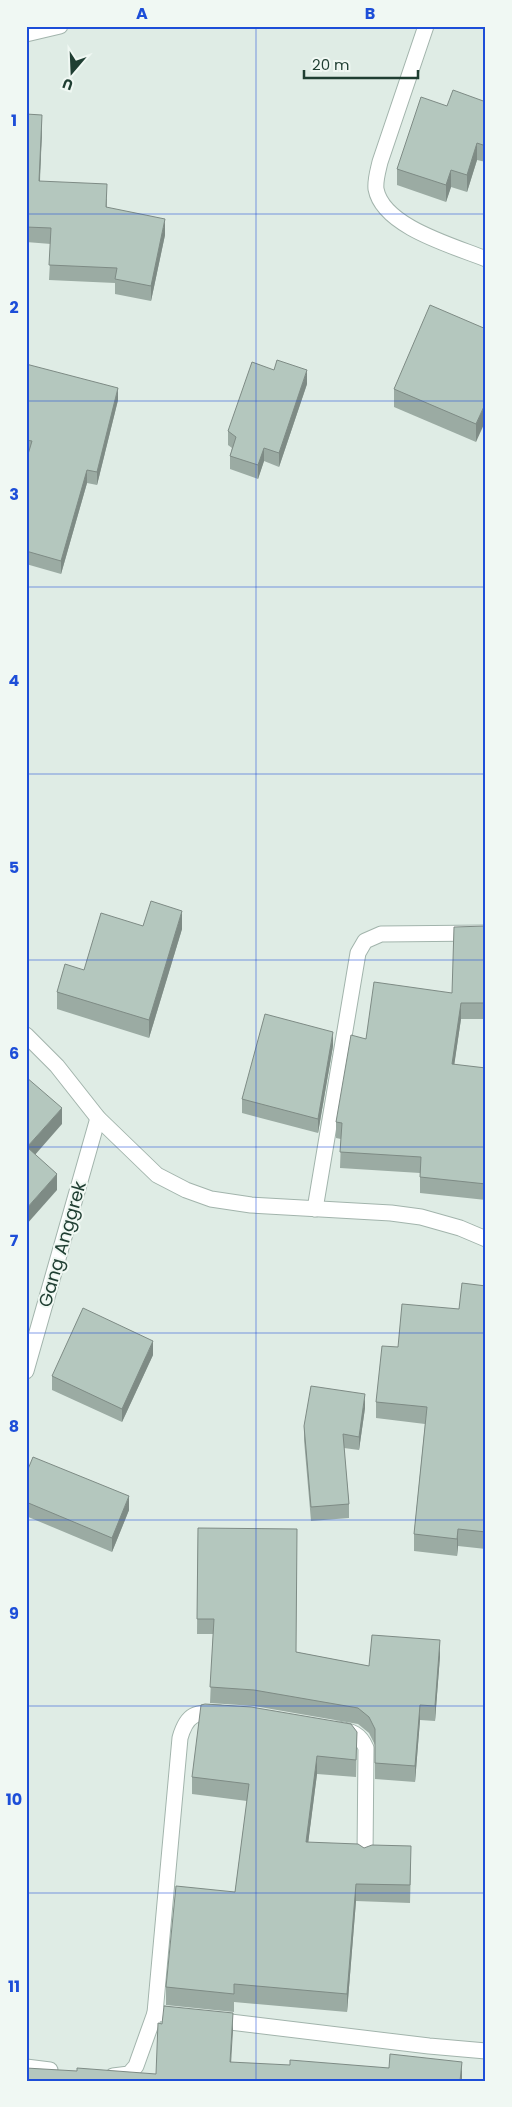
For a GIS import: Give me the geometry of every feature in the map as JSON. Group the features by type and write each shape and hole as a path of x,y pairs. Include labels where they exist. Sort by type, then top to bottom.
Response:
{"street":[{"path":"26,34 60,26"},
{"path":"426,26 380,162 376,177 376,190 384,206 397,219 422,232 486,259"},
{"path":"315,1209 358,953 365,941 381,934 486,933"},
{"path":"26,1035 57,1066 98,1118 157,1175 186,1190 211,1199 251,1205 391,1213 421,1217 460,1228 486,1239"},
{"name":"Gang Anggrek","path":"26,1371 98,1118"},
{"path":"101,2075 116,2076 129,2074 136,2066 155,2013 180,1738 183,1725 190,1717 204,1712 233,1714"},
{"path":"318,1726 356,1733 362,1739 366,1748 365,1856"},
{"path":"155,2013 180,2016"},
{"path":"196,2018 486,2051"},
{"path":"26,2067 65,2072"}],"building":[{"path":"453,90 486,102 486,146 477,143 467,175 451,170 446,185 397,169 421,97 447,106"},
{"path":"26,114 42,115 39,181 107,184 106,207 165,219 151,286 115,279 117,268 49,265 51,228 26,227"},
{"path":"430,305 486,329 486,402 476,424 394,389"},
{"path":"277,360 307,370 279,453 264,448 258,465 230,456 236,437 228,431 252,362 274,370"},
{"path":"26,364 118,388 97,472 87,470 61,561 26,551 26,461 32,441 26,440"},
{"path":"151,901 182,911 149,1020 57,992 65,964 84,970 101,913 143,926"},
{"path":"486,926 486,1003 461,1003 452,1064 486,1068 486,1184 420,1177 421,1157 340,1152 342,1123 336,1122 351,1035 366,1039 374,982 452,993 454,927"},
{"path":"265,1014 333,1032 318,1119 242,1099"},
{"path":"26,1077 62,1108 27,1147 57,1174 26,1209"},
{"path":"462,1283 486,1286 486,1532 458,1529 457,1539 414,1534 427,1407 376,1402 382,1346 398,1347 402,1304 459,1309"},
{"path":"83,1308 153,1341 122,1409 52,1376"},
{"path":"311,1386 365,1394 359,1437 343,1434 349,1504 311,1507 304,1426"},
{"path":"33,1457 129,1496 112,1538 26,1502 26,1474"},
{"path":"198,1528 297,1529 296,1652 369,1666 372,1635 440,1640 435,1706 420,1705 415,1766 375,1763 375,1729 369,1717 358,1708 254,1690 210,1687 214,1619 197,1619"},
{"path":"201,1705 251,1707 351,1724 357,1732 356,1760 317,1756 306,1842 358,1844 364,1848 372,1845 411,1846 410,1885 356,1884 347,1994 234,1984 234,1994 166,1987 176,1886 235,1892 249,1784 192,1777"},
{"path":"164,2006 233,2013 230,2062 290,2065 290,2060 389,2068 390,2054 462,2062 460,2081 26,2081 26,2068 77,2071 77,2068 156,2074 158,2023 162,2024"}]}
